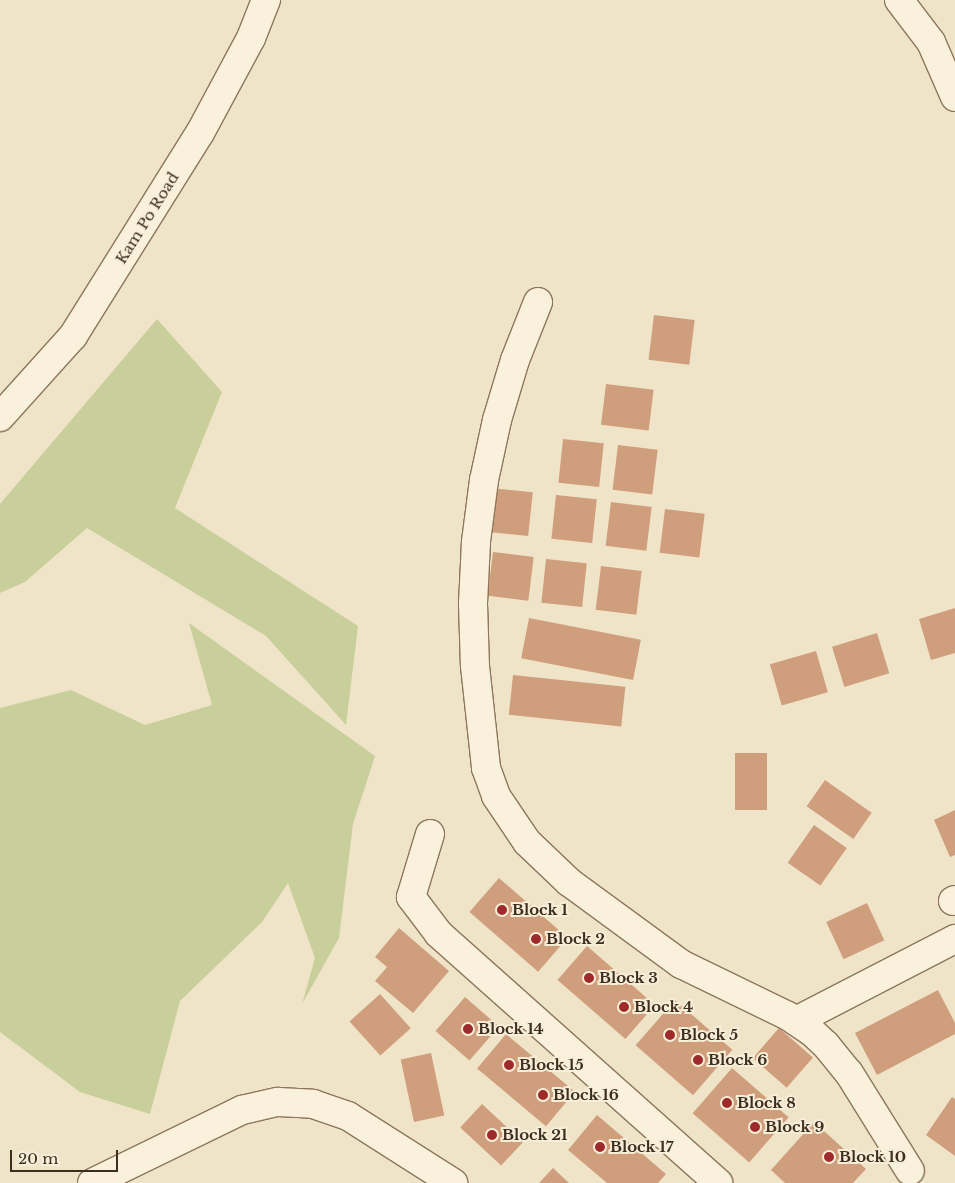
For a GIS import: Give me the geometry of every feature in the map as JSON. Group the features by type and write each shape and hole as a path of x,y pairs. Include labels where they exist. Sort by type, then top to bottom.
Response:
{"street":[{"name":"Kam Po Road","path":"0,417 73,336 204,126 246,46 266,0"},
{"path":"899,0 931,42 955,96"},
{"path":"538,302 515,360 497,420 484,480 477,533 473,604 475,666 486,768 496,796 527,842 569,882 681,964 796,1021 826,1045 849,1073 911,1179"},
{"path":"430,834 411,897 439,934 718,1183"},
{"path":"796,1021 955,939"},
{"path":"92,1183 242,1110 278,1102 313,1104 348,1116 453,1183"}],"green space":[{"path":"157,319 222,392 175,508 358,626 346,725 266,636 87,528 25,582 0,593 0,504"},
{"path":"189,623 375,756 353,824 339,938 302,1004 315,958 288,883 262,922 180,1001 150,1114 80,1092 0,1032 0,708 71,690 145,725 212,705"}],"building":[{"path":"654,315 695,320 689,365 649,360"},
{"path":"606,384 654,390 649,431 601,425"},
{"path":"563,439 604,443 599,487 558,483"},
{"path":"618,445 658,450 652,495 613,490"},
{"path":"492,488 533,492 528,536 487,532"},
{"path":"556,495 597,499 592,543 551,539"},
{"path":"611,502 652,507 646,551 606,546"},
{"path":"665,509 705,514 699,558 660,553"},
{"path":"493,552 534,557 528,601 488,596"},
{"path":"546,559 587,563 582,607 541,603"},
{"path":"601,566 642,571 636,615 596,610"},
{"path":"955,608 955,653 931,660 919,619"},
{"path":"529,618 641,640 633,680 521,658"},
{"path":"877,633 889,673 844,687 832,647"},
{"path":"816,651 828,692 782,706 770,664"},
{"path":"513,675 625,687 621,727 509,715"},
{"path":"735,753 767,753 767,810 735,810"},
{"path":"825,780 872,813 853,839 807,806"},
{"path":"955,810 955,855 950,857 934,820"},
{"path":"814,825 847,848 820,886 788,863"},
{"path":"499,878 568,938 538,972 469,912"},
{"path":"867,903 884,940 844,959 826,922"},
{"path":"399,928 449,971 413,1013 375,981 387,967 375,957"},
{"path":"587,946 655,1005 625,1039 557,980"},
{"path":"938,990 955,1023 955,1034 877,1075 855,1033"},
{"path":"380,994 411,1028 380,1056 350,1021"},
{"name":"Block 14","path":"465,997 499,1027 469,1060 435,1031"},
{"path":"675,1000 732,1050 693,1095 636,1045"},
{"path":"779,1028 813,1058 787,1088 753,1058"},
{"path":"506,1034 575,1092 546,1126 477,1068"},
{"path":"431,1053 444,1116 414,1122 401,1059"},
{"path":"732,1068 789,1117 749,1162 693,1113"},
{"path":"952,1097 955,1099 955,1156 926,1135"},
{"name":"Block 21","path":"482,1104 523,1142 501,1166 460,1127"},
{"path":"597,1115 666,1174 658,1183 607,1183 568,1150"},
{"name":"Block 10","path":"814,1122 866,1169 853,1183 785,1183 771,1170"},
{"path":"553,1168 569,1183 539,1183"}],"place":[{"name":"Block 1","path":"502,910"},
{"name":"Block 2","path":"536,939"},
{"name":"Block 3","path":"589,978"},
{"name":"Block 4","path":"624,1007"},
{"name":"Block 14","path":"468,1029"},
{"name":"Block 5","path":"670,1035"},
{"name":"Block 6","path":"698,1060"},
{"name":"Block 15","path":"509,1065"},
{"name":"Block 16","path":"543,1095"},
{"name":"Block 8","path":"727,1103"},
{"name":"Block 9","path":"755,1127"},
{"name":"Block 21","path":"492,1135"},
{"name":"Block 17","path":"600,1147"},
{"name":"Block 10","path":"829,1157"}]}
